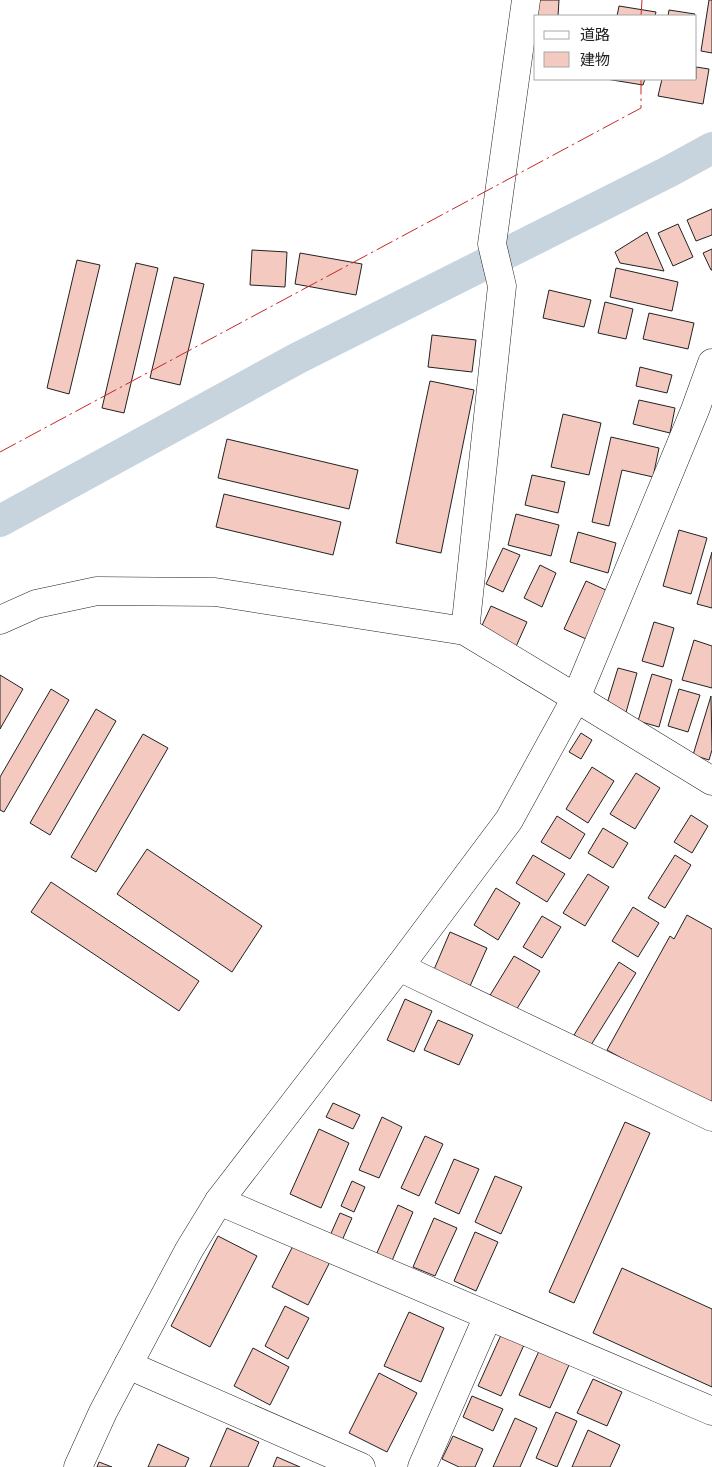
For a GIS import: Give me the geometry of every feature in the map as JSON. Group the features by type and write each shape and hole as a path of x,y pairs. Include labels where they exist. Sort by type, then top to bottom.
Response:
{"street":[{"path":"465,631 502,286 492,244 526,0"},
{"path":"78,1467 103,1412 189,1250 219,1201 399,967 509,820 576,698 695,410 712,363"},
{"path":"0,620 36,604 97,591 215,592 465,631 712,781"},
{"path":"399,967 712,1117"},
{"path":"219,1201 712,1411"},
{"path":"422,1467 488,1316"},
{"path":"128,1365 361,1467"}],"building":[{"path":"537,0 559,0 558,15 536,15"},
{"path":"709,0 712,0 712,53 701,51"},
{"path":"619,6 656,12 655,15 617,15"},
{"path":"669,10 695,14 694,15 668,15"},
{"path":"697,67 709,69 703,104 658,96 662,80 697,80"},
{"path":"612,80 645,80 643,85"},
{"path":"712,209 712,235 696,241 687,220"},
{"path":"678,224 693,257 673,266 658,233"},
{"path":"647,232 664,271 620,263 615,252"},
{"path":"712,249 712,270 711,270 703,253"},
{"path":"252,250 287,252 285,287 250,285"},
{"path":"300,253 362,264 356,295 295,284"},
{"path":"77,260 100,265 69,394 47,388"},
{"path":"136,263 158,268 124,413 102,408"},
{"path":"616,268 678,282 672,311 610,297"},
{"path":"174,277 204,284 180,385 150,378"},
{"path":"549,290 591,300 584,327 543,318"},
{"path":"605,302 633,309 626,339 598,333"},
{"path":"649,313 694,323 688,349 643,339"},
{"path":"432,335 476,340 472,372 428,367"},
{"path":"640,367 672,375 667,393 636,386"},
{"path":"430,381 474,390 441,553 396,543"},
{"path":"639,400 675,408 670,433 633,424"},
{"path":"563,414 601,423 589,475 551,467"},
{"path":"611,437 659,448 653,477 622,470 609,526 592,522"},
{"path":"227,439 358,470 349,509 218,478"},
{"path":"532,475 565,482 558,513 525,505"},
{"path":"224,494 341,522 333,555 216,527"},
{"path":"516,514 559,525 551,556 508,545"},
{"path":"679,530 707,538 691,594 663,586"},
{"path":"578,532 616,543 608,573 570,562"},
{"path":"503,548 520,555 503,592 486,584"},
{"path":"712,552 712,608 697,604"},
{"path":"540,565 556,573 542,607 524,598"},
{"path":"586,581 608,591 586,639 564,629"},
{"path":"491,606 527,622 514,651 478,634"},
{"path":"654,622 674,628 663,667 642,661"},
{"path":"694,640 712,646 712,688 682,680"},
{"path":"618,668 637,673 625,716 605,710"},
{"path":"652,674 672,680 659,727 638,721"},
{"path":"0,675 23,689 0,729"},
{"path":"51,689 69,700 4,812 0,810 0,777"},
{"path":"679,689 700,695 688,732 668,726"},
{"path":"711,696 712,750 709,760 693,755"},
{"path":"96,709 116,721 50,835 30,823"},
{"path":"581,733 592,740 581,759 569,752"},
{"path":"143,734 168,748 96,872 71,857"},
{"path":"592,767 614,781 588,823 566,809"},
{"path":"636,773 660,788 635,829 610,814"},
{"path":"691,815 708,826 692,853 674,842"},
{"path":"557,816 585,834 570,859 541,842"},
{"path":"603,828 628,843 613,868 588,853"},
{"path":"147,849 262,926 232,972 117,894"},
{"path":"533,855 565,874 547,902 516,883"},
{"path":"675,855 691,865 665,908 648,898"},
{"path":"588,874 609,887 585,926 563,913"},
{"path":"51,882 199,981 179,1011 31,912"},
{"path":"496,888 520,903 498,940 474,925"},
{"path":"633,907 659,923 638,957 612,941"},
{"path":"687,915 712,929 712,1108 607,1050 670,936 674,939"},
{"path":"542,916 561,927 542,958 523,947"},
{"path":"450,932 487,948 466,995 430,979"},
{"path":"514,956 540,971 515,1012 489,997"},
{"path":"619,962 636,973 591,1045 574,1035"},
{"path":"405,999 432,1011 414,1052 387,1040"},
{"path":"438,1020 473,1035 459,1065 424,1050"},
{"path":"333,1103 360,1115 353,1129 326,1117"},
{"path":"382,1117 402,1127 379,1178 359,1170"},
{"path":"625,1122 650,1133 574,1303 549,1292"},
{"path":"319,1129 349,1143 321,1208 290,1194"},
{"path":"425,1136 443,1144 419,1196 401,1188"},
{"path":"454,1159 479,1169 459,1214 435,1203"},
{"path":"495,1176 522,1187 501,1234 475,1222"},
{"path":"352,1181 365,1187 354,1212 341,1206"},
{"path":"398,1205 413,1212 391,1263 376,1255"},
{"path":"340,1213 352,1218 340,1245 328,1240"},
{"path":"434,1218 457,1228 435,1276 413,1267"},
{"path":"475,1232 498,1242 476,1291 454,1281"},
{"path":"218,1236 257,1256 210,1347 171,1326"},
{"path":"296,1240 332,1258 308,1305 272,1287"},
{"path":"622,1268 712,1309 712,1387 593,1333"},
{"path":"285,1306 309,1318 288,1359 265,1346"},
{"path":"409,1312 444,1328 421,1382 384,1366"},
{"path":"501,1335 524,1345 501,1396 478,1386"},
{"path":"253,1348 289,1367 270,1405 234,1386"},
{"path":"539,1351 569,1365 550,1408 519,1395"},
{"path":"379,1373 417,1393 387,1452 349,1433"},
{"path":"593,1379 622,1392 607,1426 577,1413"},
{"path":"472,1396 503,1409 493,1431 463,1417"},
{"path":"556,1412 577,1421 557,1467 536,1458"},
{"path":"515,1418 537,1428 520,1467 493,1467"},
{"path":"227,1428 259,1442 248,1467 210,1467"},
{"path":"588,1430 620,1445 610,1467 572,1467"},
{"path":"453,1436 483,1449 475,1467 459,1467 442,1459"},
{"path":"158,1444 189,1458 185,1467 148,1467"},
{"path":"277,1457 300,1467 273,1467"},
{"path":"99,1462 112,1467 97,1467"}],"waterway":[{"path":"0,521 298,358 670,171 712,148"}],"power":[{"path":"641,15 642,0"},
{"path":"0,452 641,108 641,80"}]}
